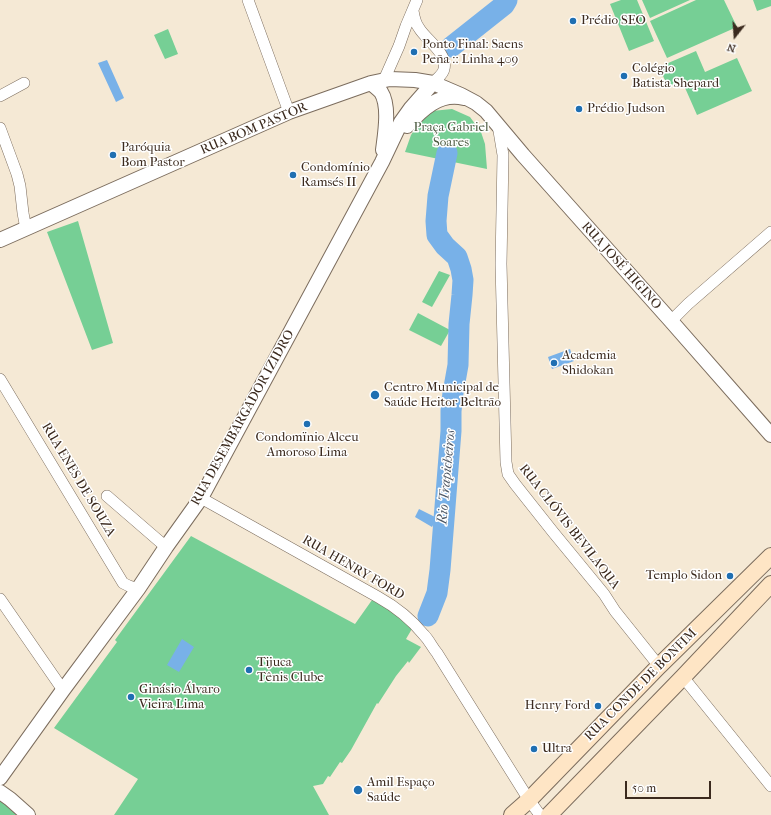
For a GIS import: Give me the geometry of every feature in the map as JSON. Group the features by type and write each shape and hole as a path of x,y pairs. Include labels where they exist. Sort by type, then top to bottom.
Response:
{"main road":[{"name":"RUA CONDE DE BONFIM","path":"512,815 529,800 659,666 771,556"},
{"name":"RUA CONDE DE BONFIM","path":"550,815 771,584"}],"street":[{"path":"248,0 289,112"},
{"path":"382,162 386,127 386,109 378,82 415,5"},
{"path":"415,5 416,22 419,29 439,50 444,63 443,72 433,83"},
{"name":"RUA BOM PASTOR","path":"0,240 289,112 378,82 390,79 415,80 433,83 454,91 469,99"},
{"path":"0,96 24,83"},
{"name":"RUA DESEMBARGADOR IZIDRO","path":"0,778 138,588 201,498 382,162 401,122 433,83"},
{"name":"RUA DESEMBARGADOR IZIDRO","path":"382,162 404,130 418,113 432,103 444,98 461,97 469,99"},
{"name":"RUA JOSÉ HIGINO","path":"469,99 486,111 498,124 523,155 771,435"},
{"name":"RUA CLÓVIS BEVILAQUA","path":"498,124 503,155 502,272 506,462 508,474 604,594 615,611 659,666"},
{"path":"0,128 17,174 26,229"},
{"path":"671,321 688,304 771,232"},
{"name":"RUA ENES DE SOUZA","path":"0,379 123,582 129,586 138,588"},
{"path":"107,496 166,548"},
{"name":"RUA HENRY FORD","path":"201,498 378,597 408,617 424,635 540,815"},
{"path":"0,599 63,690"},
{"path":"683,677 771,786"},
{"path":"0,792 28,815"}],"green space":[{"path":"621,0 637,0 654,41 629,51 610,4"},
{"path":"642,0 690,0 650,18"},
{"path":"696,0 724,0 737,27 667,58 650,21"},
{"path":"753,0 771,0 771,6 757,11"},
{"path":"168,29 178,54 165,59 154,35"},
{"path":"696,51 705,72 737,58 752,91 697,115 682,81 668,87 659,67"},
{"name":"Praça Gabriel Soares","path":"452,109 470,117 481,132 485,144 487,169 405,152 411,135 421,120 432,111"},
{"path":"78,221 113,343 92,350 47,232"},
{"path":"439,271 450,275 432,307 422,302"},
{"path":"418,313 450,330 441,346 409,330"},
{"name":"Tijuca Tênis Clube","path":"191,536 355,624 372,600 413,627 406,639 421,647 409,663 408,661 396,676 378,704 377,703 351,750 342,763 340,762 330,777 328,776 323,784 313,786 329,815 114,815 138,779 54,728 117,642 115,640"},
{"path":"0,799 18,815 0,815"}],"water":[{"path":"107,60 124,98 116,102 98,63"},
{"path":"570,349 574,361 552,369 548,357"},
{"path":"419,509 437,518 432,527 415,517"},
{"path":"182,639 194,647 179,672 167,665"}],"waterway":[{"name":"Rio Trapicheiros","path":"451,47 504,5 507,0"},
{"name":"Rio Trapicheiros","path":"428,616 437,593 440,570 451,431 451,411 458,365 459,324 463,280 457,257 445,246 437,235 436,221 438,196 447,153"}],"place":[{"name":"Prédio SEO","path":"573,21"},
{"name":"Ponto Final: Saens Peña :: Linha 409","path":"414,52"},
{"name":"Colégio Batista Shepard","path":"624,76"},
{"name":"Prédio Judson","path":"579,109"},
{"name":"Paróquia Bom Pastor","path":"113,155"},
{"name":"Condomínio Ramsés II","path":"293,175"},
{"name":"Academia Shidokan","path":"554,363"},
{"name":"Centro Municipal de Saúde Heitor Beltrão","path":"375,395"},
{"name":"Condomïnio Alceu Amoroso Lima","path":"307,424"},
{"name":"Templo Sidon","path":"730,576"},
{"name":"Tijuca Tênis Clube","path":"249,670"},
{"name":"Ginásio Álvaro Vieira Lima","path":"131,697"},
{"name":"Henry Ford","path":"598,706"},
{"name":"Ultra","path":"534,749"},
{"name":"Amil Espaço Saúde","path":"358,790"}]}
